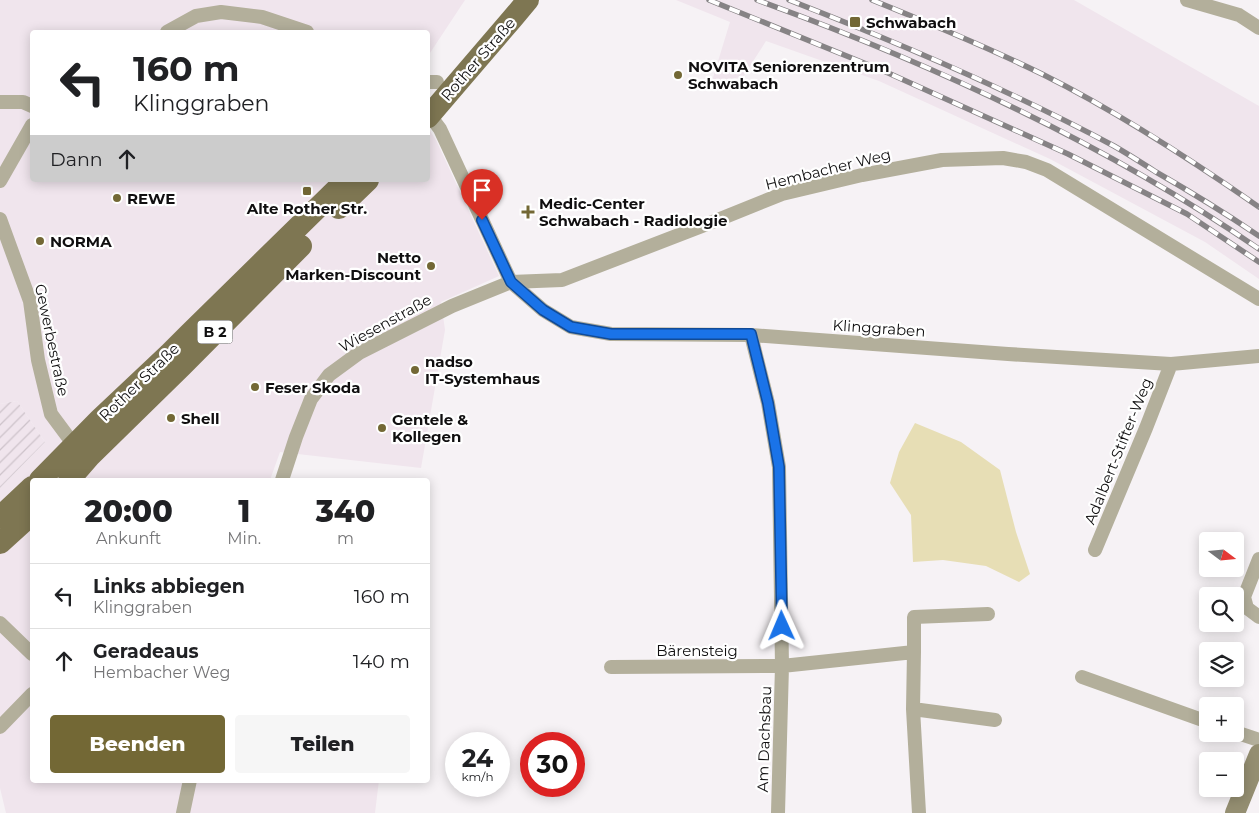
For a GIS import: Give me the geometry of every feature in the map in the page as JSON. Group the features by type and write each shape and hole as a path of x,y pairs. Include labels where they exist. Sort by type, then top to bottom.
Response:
{"main road":[{"name":"Rother Straße","path":"430,99 508,0"},
{"name":"Rother Straße","path":"430,99 512,19 528,0"},
{"name":"Rother Straße","path":"70,478 81,451 169,354 344,182"},
{"name":"Rother Straße","path":"43,478 81,451 366,182"},
{"path":"0,517 30,489"},
{"path":"0,543 30,516"},
{"path":"1235,813 1259,754"}],"street":[{"path":"1187,0 1239,15 1259,28"},
{"path":"171,30 196,16 221,12 262,17 300,30"},
{"path":"0,102 23,102 30,105"},
{"path":"430,103 440,129 511,282"},
{"path":"0,181 30,128"},
{"name":"Hembacher Weg","path":"511,282 562,280 782,194 862,175 942,160 1003,158 1026,162 1047,170 1259,299"},
{"name":"Gewerbestraße","path":"0,219 30,301 38,360 51,414 81,451"},
{"name":"Klinggraben","path":"511,282 543,310 571,327 611,334 751,334 1008,354 1171,364 1259,356"},
{"name":"Wiesenstraße","path":"283,478 311,399 329,375 360,353 452,306 511,282"},
{"name":"Am Dachsbau","path":"751,334 768,403 779,467 782,666 778,813"},
{"name":"Adalbert-Stifter-Weg","path":"1095,550 1171,364"},
{"path":"1259,559 1244,597 1247,608 1259,617"},
{"path":"919,813 913,709 914,617 988,614"},
{"path":"0,623 30,652"},
{"name":"Bärensteig","path":"611,667 782,666 914,652"},
{"path":"1082,677 1199,719"},
{"path":"0,727 30,696"},
{"path":"913,709 994,720"},
{"path":"1244,735 1259,740"},
{"path":"184,813 189,783"}],"shaded area":[{"path":"0,0 465,0 430,53 430,30 30,30 30,182 430,182 430,131 436,140 499,276 441,302 445,330 421,468 280,452 271,478 30,478 30,783 379,783 375,813 6,813 0,788 0,488 45,442 17,401 0,404"},
{"path":"676,0 1074,0 1259,106 1259,279 1205,242 1050,159 879,81 766,41 743,77 712,81 730,22"},
{"path":"17,401 45,442 0,488 0,404"},
{"path":"915,423 961,442 1000,470 1016,532 1030,574 1019,582 986,566 943,560 913,562 911,515 890,483 899,452"}],"railway":[{"path":"709,0 886,72 1068,154 1187,214 1259,262"},
{"path":"757,0 888,51 1016,109 1140,174 1200,210 1259,249"},
{"path":"789,0 954,68 1075,125 1124,152 1259,236"},
{"path":"872,0 936,26 1042,74 1098,104 1153,137 1259,207"}],"place":[{"name":"Schwabach","path":"855,22"},
{"name":"NOVITA Seniorenzentrum Schwabach","path":"678,75"},
{"name":"Alte Rother Str.","path":"307,191"},
{"name":"REWE","path":"117,198"},
{"name":"Medic-Center Schwabach - Radiologie","path":"528,212"},
{"name":"NORMA","path":"40,241"},
{"name":"Netto Marken-Discount","path":"431,266"},
{"name":"nadso IT-Systemhaus","path":"415,370"},
{"name":"Feser Skoda","path":"255,387"},
{"name":"Shell","path":"171,418"},
{"name":"Gentele & Kollegen","path":"382,428"}],"route":[{"path":"482,220 511,282 543,310 571,327 611,334 751,334 768,403 779,467 782,626"}]}
